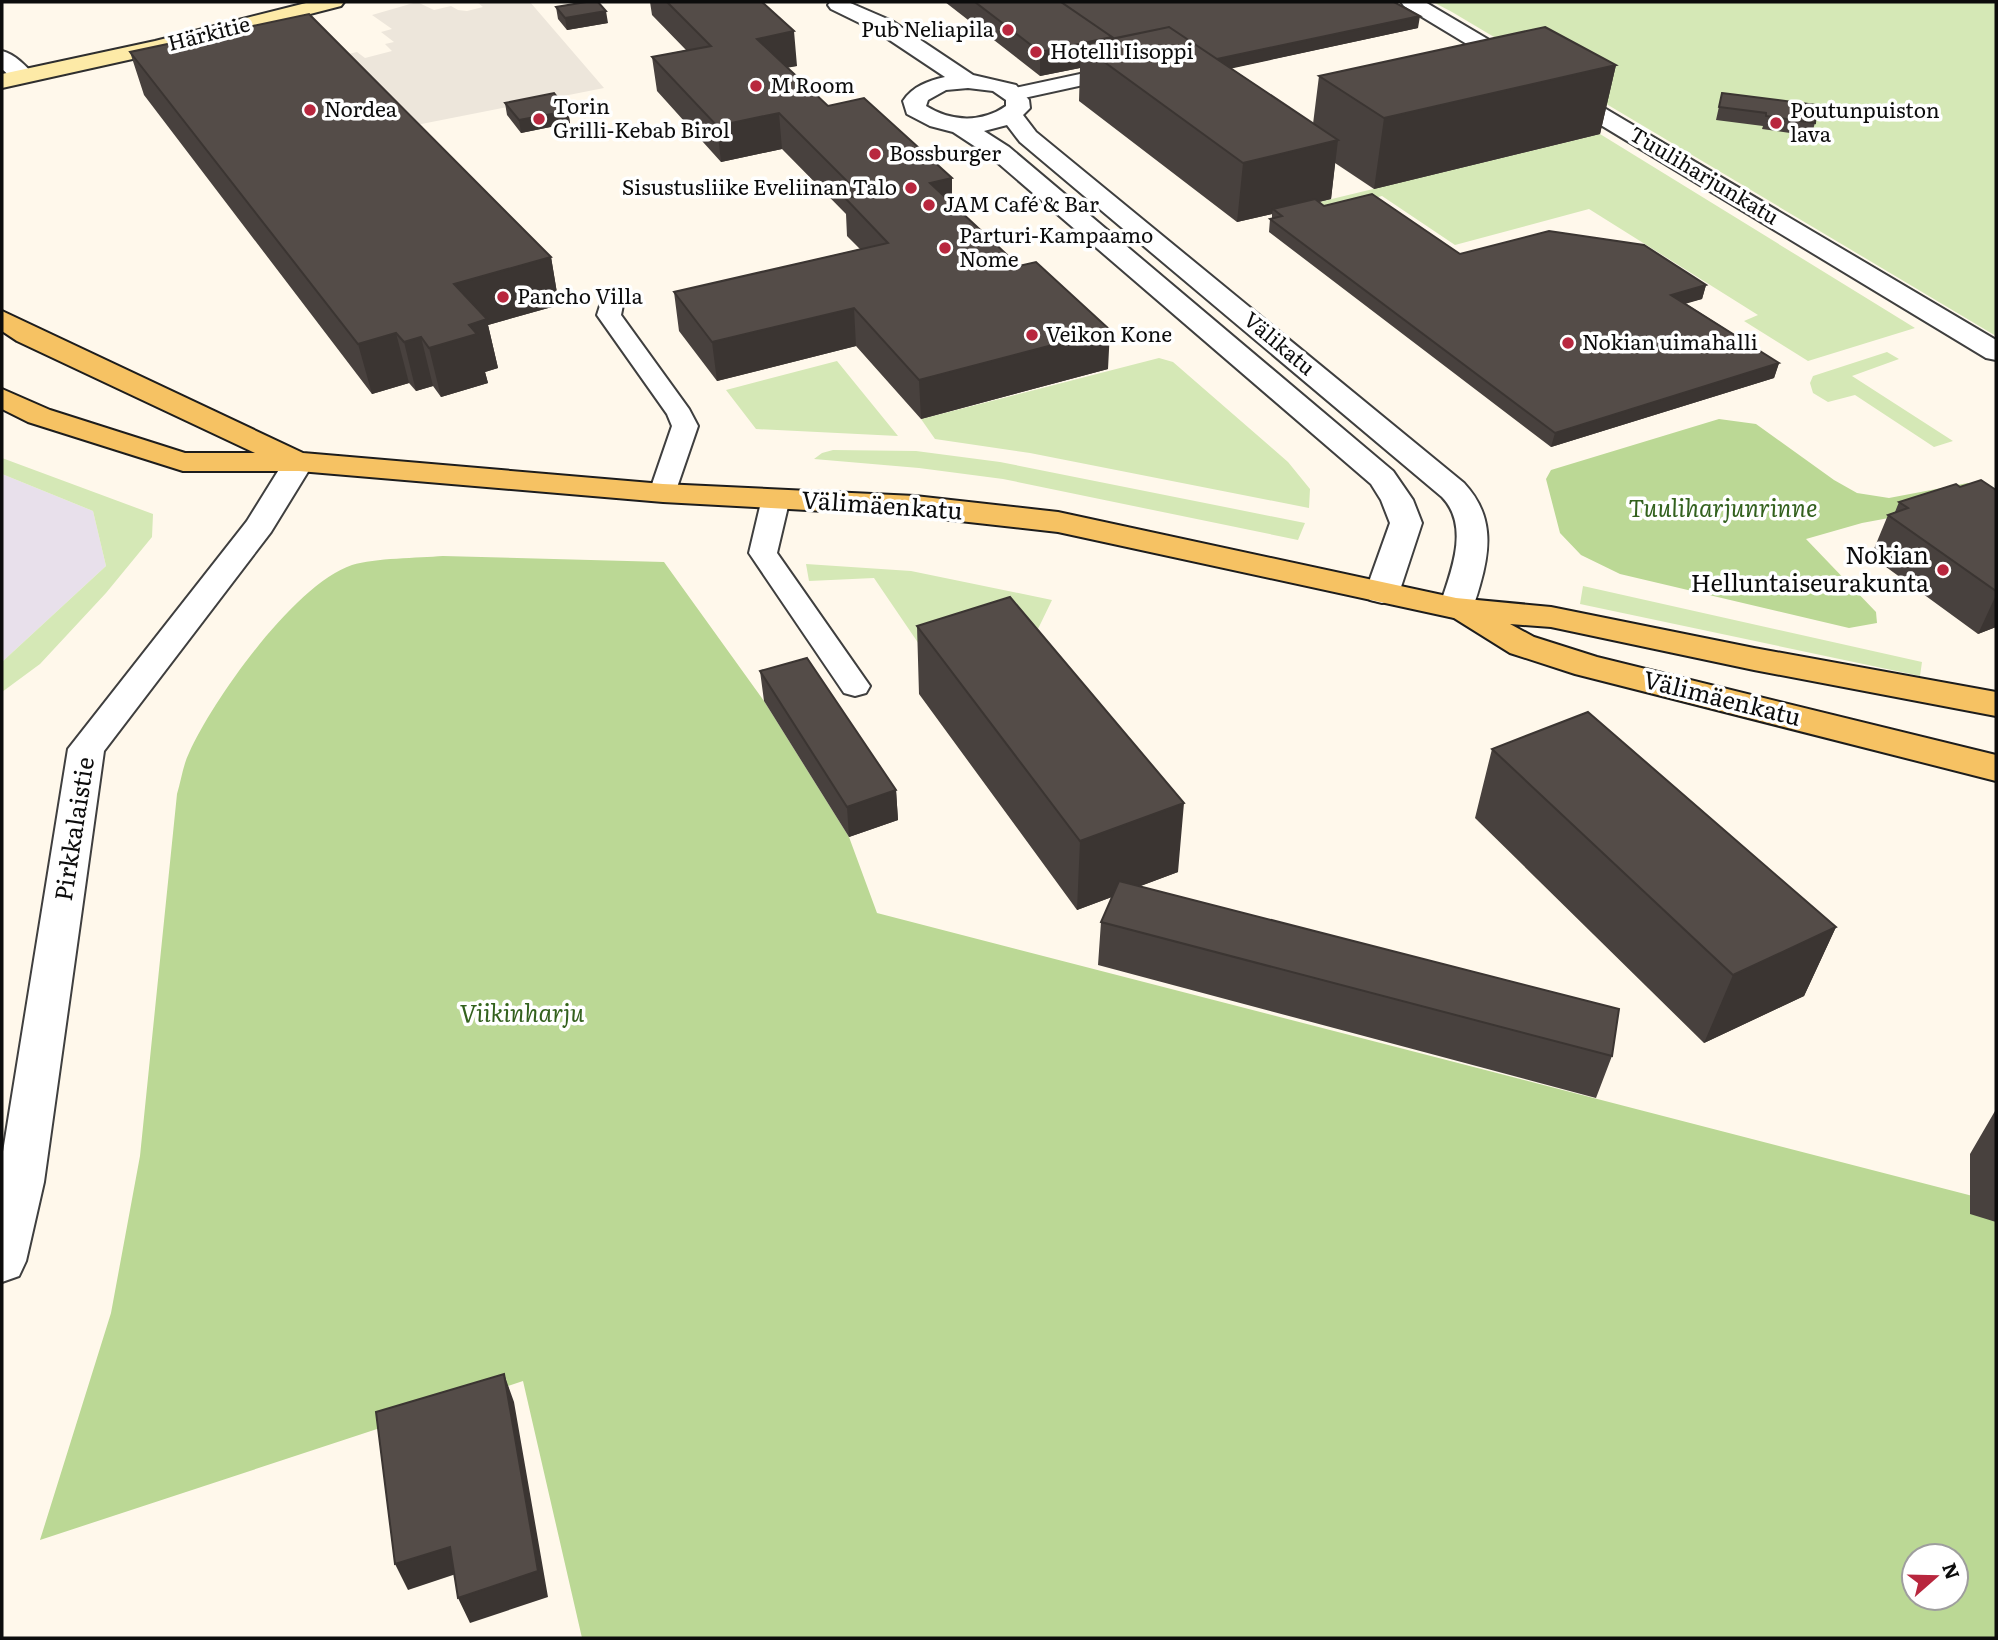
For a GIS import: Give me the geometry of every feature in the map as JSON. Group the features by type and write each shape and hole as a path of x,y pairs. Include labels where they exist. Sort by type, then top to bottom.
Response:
{"main road":[{"name":"Härkitie","path":"7,68 270,2"},
{"name":"Härkitie","path":"7,68 155,47 334,2"},
{"path":"2,319 27,335 299,462"},
{"path":"2,398 39,416 183,462 299,462"},
{"name":"Välimäenkatu","path":"299,462 663,493 915,506 1058,522 1457,608 1551,617 1754,659 1996,704"},
{"name":"Välimäenkatu","path":"1457,608 1522,645 1587,666 1996,768"}],"street":[{"name":"Tuuliharjunkatu","path":"1411,2 1996,352"},
{"path":"837,3 855,31 874,46"},
{"path":"837,3 884,26 935,62 968,81"},
{"path":"968,81 1003,87 1013,104 988,123 959,125 924,117 915,109 914,84 932,87 968,81"},
{"name":"Välikatu","path":"1013,104 1028,137 1401,445 1461,499 1474,526 1473,549 1457,608"},
{"name":"Välikatu","path":"959,125 1000,152 1382,478 1397,500 1406,523 1382,593"},
{"name":"Pirkkalaistie","path":"2,1261 21,1182 86,749 260,526 299,462"}],"lane":[{"path":"1013,104 1144,67"},
{"path":"613,295 609,315 680,414 685,426 663,493"},
{"path":"776,498 763,553 855,685"}],"shaded area":[{"path":"417,2 434,10 451,6 467,11 483,7 477,2 530,2 604,88 391,130 322,60 357,52 365,58 392,51 385,44 394,42 381,32 392,29 372,15"},
{"path":"2,474 93,511 106,566 2,662"}],"green space":[{"path":"1433,2 1996,2 1996,336 1452,12"},
{"path":"1600,134 1915,328 1808,361 1744,321 1758,315 1589,209 1455,245 1382,196 1327,210 1307,205"},
{"path":"1887,352 1899,359 1852,376 1953,441 1934,447 1855,395 1828,402 1813,393 1810,383 1813,376"},
{"path":"1159,358 1173,362 1288,462 1310,489 1309,508 1030,453 935,439 921,419"},
{"path":"837,361 898,436 756,429 726,390"},
{"name":"Tuuliharjunrinne","path":"1719,419 1756,424 1834,480 1857,493 1889,498 1968,483 1991,499 1862,523 1806,539 1876,612 1877,623 1849,628 1620,574 1581,555 1560,533 1546,479 1551,470"},
{"path":"833,450 916,451 1000,462 1305,523 1298,540 1003,479 814,459"},
{"path":"2,458 153,514 152,537 106,593 40,664 2,692 2,662 106,566 93,511 2,474"},
{"name":"Viikinharju","path":"443,556 664,562 764,701 849,837 877,913 1996,1202 1996,1638 582,1638 523,1381 40,1540 111,1313 140,1156 177,794 187,758 217,703 282,618 330,576 352,565"},
{"path":"806,564 911,571 1052,600 1037,631 940,675 874,578 809,581"},
{"path":"1583,586 1922,662 1920,676 1580,604"}],"building":[{"path":"598,2 606,11 565,18 556,7"},
{"path":"667,2 762,2 794,31 757,39 828,106 864,98 952,178 930,183 1019,266 1036,262 1110,330 919,380 854,308 712,342 674,292 888,243 845,198 861,195 779,113 717,126 652,57 711,46"},
{"path":"975,2 1061,2 1112,37 1040,52"},
{"path":"1061,2 1394,2 1420,16 1217,59 1169,27 1112,39"},
{"path":"309,14 551,257 454,284 487,319 469,325 477,334 429,348 421,337 404,342 396,333 358,344 130,52"},
{"path":"1169,27 1338,140 1243,163 1081,45"},
{"path":"1545,27 1616,65 1384,118 1319,76"},
{"path":"554,93 568,111 519,120 505,103"},
{"path":"1722,93 1817,105 1815,123 1719,107"},
{"name":"Nokian uimahalli","path":"1372,194 1460,254 1549,231 1644,245 1706,285 1671,295 1779,363 1555,433 1270,219 1282,216 1273,209 1315,199 1324,206"},
{"path":"1981,480 1996,490 1996,591 1888,515 1908,508 1899,502 1956,484 1960,487"},
{"path":"1010,597 1184,803 1080,841 917,626"},
{"path":"807,658 896,790 847,807 760,671"},
{"path":"1588,712 1836,927 1733,975 1492,749"},
{"path":"1119,881 1619,1009 1612,1056 1101,922"},
{"path":"504,1374 538,1571 458,1598 450,1547 395,1564 376,1412"}],"place":[{"name":"Pub Neliapila","path":"1008,30"},
{"name":"Hotelli Iisoppi","path":"1036,52"},
{"name":"M Room","path":"756,86"},
{"name":"Nordea","path":"310,110"},
{"name":"Torin Grilli-Kebab Birol","path":"539,119"},
{"name":"Poutunpuiston lava","path":"1776,123"},
{"name":"Bossburger","path":"875,154"},
{"name":"Sisustusliike Eveliinan Talo","path":"911,188"},
{"name":"JAM Café & Bar","path":"929,205"},
{"name":"Parturi-Kampaamo Nome","path":"945,248"},
{"name":"Pancho Villa","path":"503,297"},
{"name":"Veikon Kone","path":"1032,335"},
{"name":"Nokian uimahalli","path":"1568,343"},
{"name":"Nokian Helluntaiseurakunta","path":"1943,570"}]}
